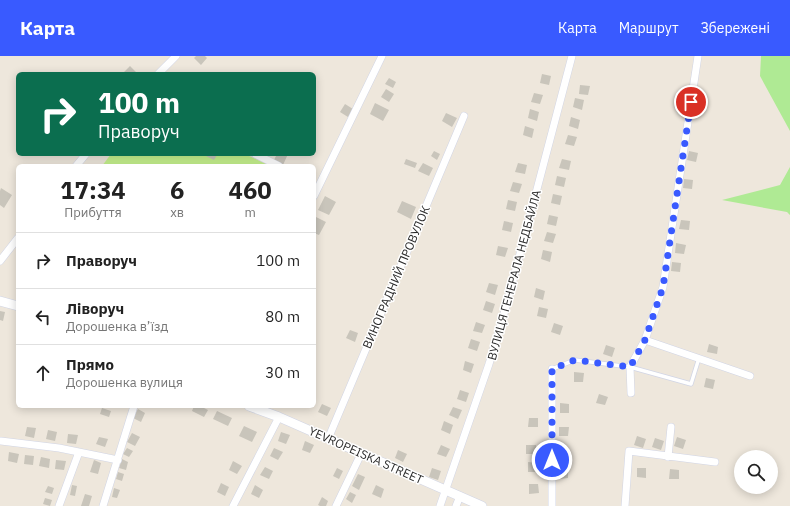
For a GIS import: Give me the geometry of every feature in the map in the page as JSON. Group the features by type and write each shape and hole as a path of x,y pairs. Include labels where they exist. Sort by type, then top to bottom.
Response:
{"street":[{"path":"160,72 176,56"},
{"path":"316,185 382,56"},
{"name":"ВУЛИЦЯ ГЕНЕРАЛА НЕДБАЙЛА","path":"440,506 489,364 506,307 572,56"},
{"path":"631,393 630,367 645,340 663,287 698,56"},
{"name":"ВИНОГРАДНИЙ ПРОВУЛОК","path":"328,439 464,116"},
{"path":"78,164 84,156"},
{"path":"259,156 275,164"},
{"path":"0,261 16,241"},
{"path":"0,301 16,305"},
{"path":"645,340 750,376"},
{"path":"552,369 552,506"},
{"path":"103,506 133,408"},
{"name":"YEVROPEISKA STREET","path":"254,408 279,417 482,506"},
{"path":"233,506 279,417"},
{"path":"668,457 672,426"},
{"path":"1,441 59,448 118,460"},
{"path":"625,506 629,451 715,462"},
{"path":"59,506 79,452"},
{"path":"336,506 361,454"},
{"path":"456,506 460,496"}],"lane":[{"path":"552,369 575,360 630,367 691,384 699,358"}],"green space":[{"path":"761,56 790,56 790,131 760,76"},
{"path":"110,156 249,156 266,164 104,164"},
{"path":"790,167 790,215 787,212 722,200 780,185"}],"building":[{"path":"196,56 205,56 207,58 201,65 194,58"},
{"path":"130,66 136,72 124,72"},
{"path":"542,74 551,76 549,85 540,83"},
{"path":"389,78 396,82 393,88 385,84"},
{"path":"580,85 590,86 588,95 579,94"},
{"path":"386,89 394,94 389,102 381,97"},
{"path":"534,93 543,95 540,104 531,102"},
{"path":"575,98 584,100 582,110 573,107"},
{"path":"375,103 389,110 383,121 370,114"},
{"path":"345,104 353,109 348,117 340,112"},
{"path":"530,109 539,112 537,121 528,118"},
{"path":"446,113 457,118 452,127 442,121"},
{"path":"571,117 580,120 578,129 569,126"},
{"path":"525,126 534,129 532,138 523,135"},
{"path":"568,135 577,137 574,146 565,144"},
{"path":"434,151 440,154 437,160 431,156"},
{"path":"689,151 698,153 696,162 687,160"},
{"path":"206,156 216,156 214,160"},
{"path":"276,156 287,156 283,164 274,160"},
{"path":"406,159 417,163 415,168 404,164"},
{"path":"562,159 571,161 569,170 559,168"},
{"path":"423,163 433,168 429,176 418,171"},
{"path":"518,163 527,165 525,174 515,172"},
{"path":"557,176 566,178 564,187 555,185"},
{"path":"684,179 693,180 692,189 683,188"},
{"path":"513,182 522,184 519,193 510,191"},
{"path":"1,188 12,195 4,208 0,205"},
{"path":"553,194 562,196 560,205 551,203"},
{"path":"325,196 336,202 329,215 318,210"},
{"path":"508,200 517,202 515,211 506,209"},
{"path":"402,201 416,207 411,219 397,212"},
{"path":"549,215 558,217 556,226 547,224"},
{"path":"316,217 326,222 319,235 316,234"},
{"path":"681,220 690,221 689,230 679,229"},
{"path":"504,221 513,223 511,232 502,230"},
{"path":"547,232 556,234 553,243 544,241"},
{"path":"676,243 686,245 684,254 675,253"},
{"path":"498,246 508,248 505,257 496,255"},
{"path":"543,250 552,252 550,262 541,259"},
{"path":"672,262 681,263 680,272 671,271"},
{"path":"489,283 498,285 495,295 486,292"},
{"path":"536,288 545,291 543,300 534,297"},
{"path":"486,301 495,304 492,313 483,310"},
{"path":"539,307 548,309 546,318 537,316"},
{"path":"0,311 5,312 3,321 0,320"},
{"path":"476,322 485,325 482,333 473,331"},
{"path":"554,323 563,326 560,335 551,332"},
{"path":"350,330 358,333 355,342 346,338"},
{"path":"471,339 480,342 477,351 468,348"},
{"path":"709,344 718,347 717,354 707,352"},
{"path":"606,345 615,348 612,357 603,354"},
{"path":"465,361 474,364 471,373 463,370"},
{"path":"574,372 584,373 583,382 574,382"},
{"path":"706,378 715,380 713,389 704,387"},
{"path":"460,390 469,393 466,402 457,399"},
{"path":"599,394 608,397 605,405 596,403"},
{"path":"560,403 569,404 569,413 560,413"},
{"path":"322,404 331,408 327,416 318,412"},
{"path":"453,407 462,410 458,419 449,415"},
{"path":"102,408 111,411 109,417 100,414"},
{"path":"193,408 204,408 208,410 204,417 192,411"},
{"path":"138,409 145,413 141,422 133,418"},
{"path":"217,411 232,418 228,426 213,419"},
{"path":"529,418 538,418 538,427 528,427"},
{"path":"444,421 453,425 450,434 441,430"},
{"path":"244,426 257,432 252,442 239,436"},
{"path":"27,427 36,428 34,438 25,436"},
{"path":"559,427 569,427 568,436 559,436"},
{"path":"48,430 57,432 55,441 46,439"},
{"path":"281,432 290,435 286,444 278,441"},
{"path":"132,433 140,437 135,446 127,442"},
{"path":"68,434 78,435 76,444 67,443"},
{"path":"637,436 646,439 643,448 634,445"},
{"path":"99,437 108,439 105,447 96,444"},
{"path":"677,437 686,440 683,449 674,446"},
{"path":"655,438 664,441 661,450 652,447"},
{"path":"305,441 314,445 310,453 302,450"},
{"path":"441,445 450,449 446,457 437,454"},
{"path":"526,445 536,445 536,454 526,454"},
{"path":"127,448 133,451 129,457 123,454"},
{"path":"274,448 283,452 278,460 270,456"},
{"path":"559,448 569,448 568,457 559,457"},
{"path":"398,450 407,454 403,462 395,458"},
{"path":"9,452 19,454 17,463 8,461"},
{"path":"25,455 34,456 33,465 24,464"},
{"path":"41,457 50,459 49,468 39,466"},
{"path":"122,459 128,462 126,470 119,468"},
{"path":"56,460 66,461 64,470 55,469"},
{"path":"94,460 101,463 98,474 90,472"},
{"path":"233,461 242,466 237,474 229,470"},
{"path":"528,462 537,463 537,472 528,472"},
{"path":"265,467 273,471 269,479 260,475"},
{"path":"337,468 343,471 339,479 333,476"},
{"path":"432,468 441,471 438,480 429,477"},
{"path":"637,468 646,468 646,478 637,477"},
{"path":"558,469 568,469 568,478 559,479"},
{"path":"670,469 679,470 679,479 669,479"},
{"path":"118,472 124,474 122,481 116,479"},
{"path":"358,474 365,477 359,490 352,486"},
{"path":"221,483 229,487 225,496 217,492"},
{"path":"529,484 538,484 539,493 529,494"},
{"path":"72,485 77,486 75,496 70,495"},
{"path":"255,485 263,490 259,498 251,494"},
{"path":"376,485 384,489 381,498 372,494"},
{"path":"48,486 54,488 52,494 45,492"},
{"path":"114,488 120,490 117,498 112,497"},
{"path":"350,492 356,495 352,503 346,499"},
{"path":"85,494 92,496 89,506 81,506"},
{"path":"322,497 328,501 326,506 318,505"},
{"path":"45,498 52,500 50,506 43,504"}],"route":[{"path":"552,460 552,369 575,360 630,367 645,340 663,287 691,102"}]}
